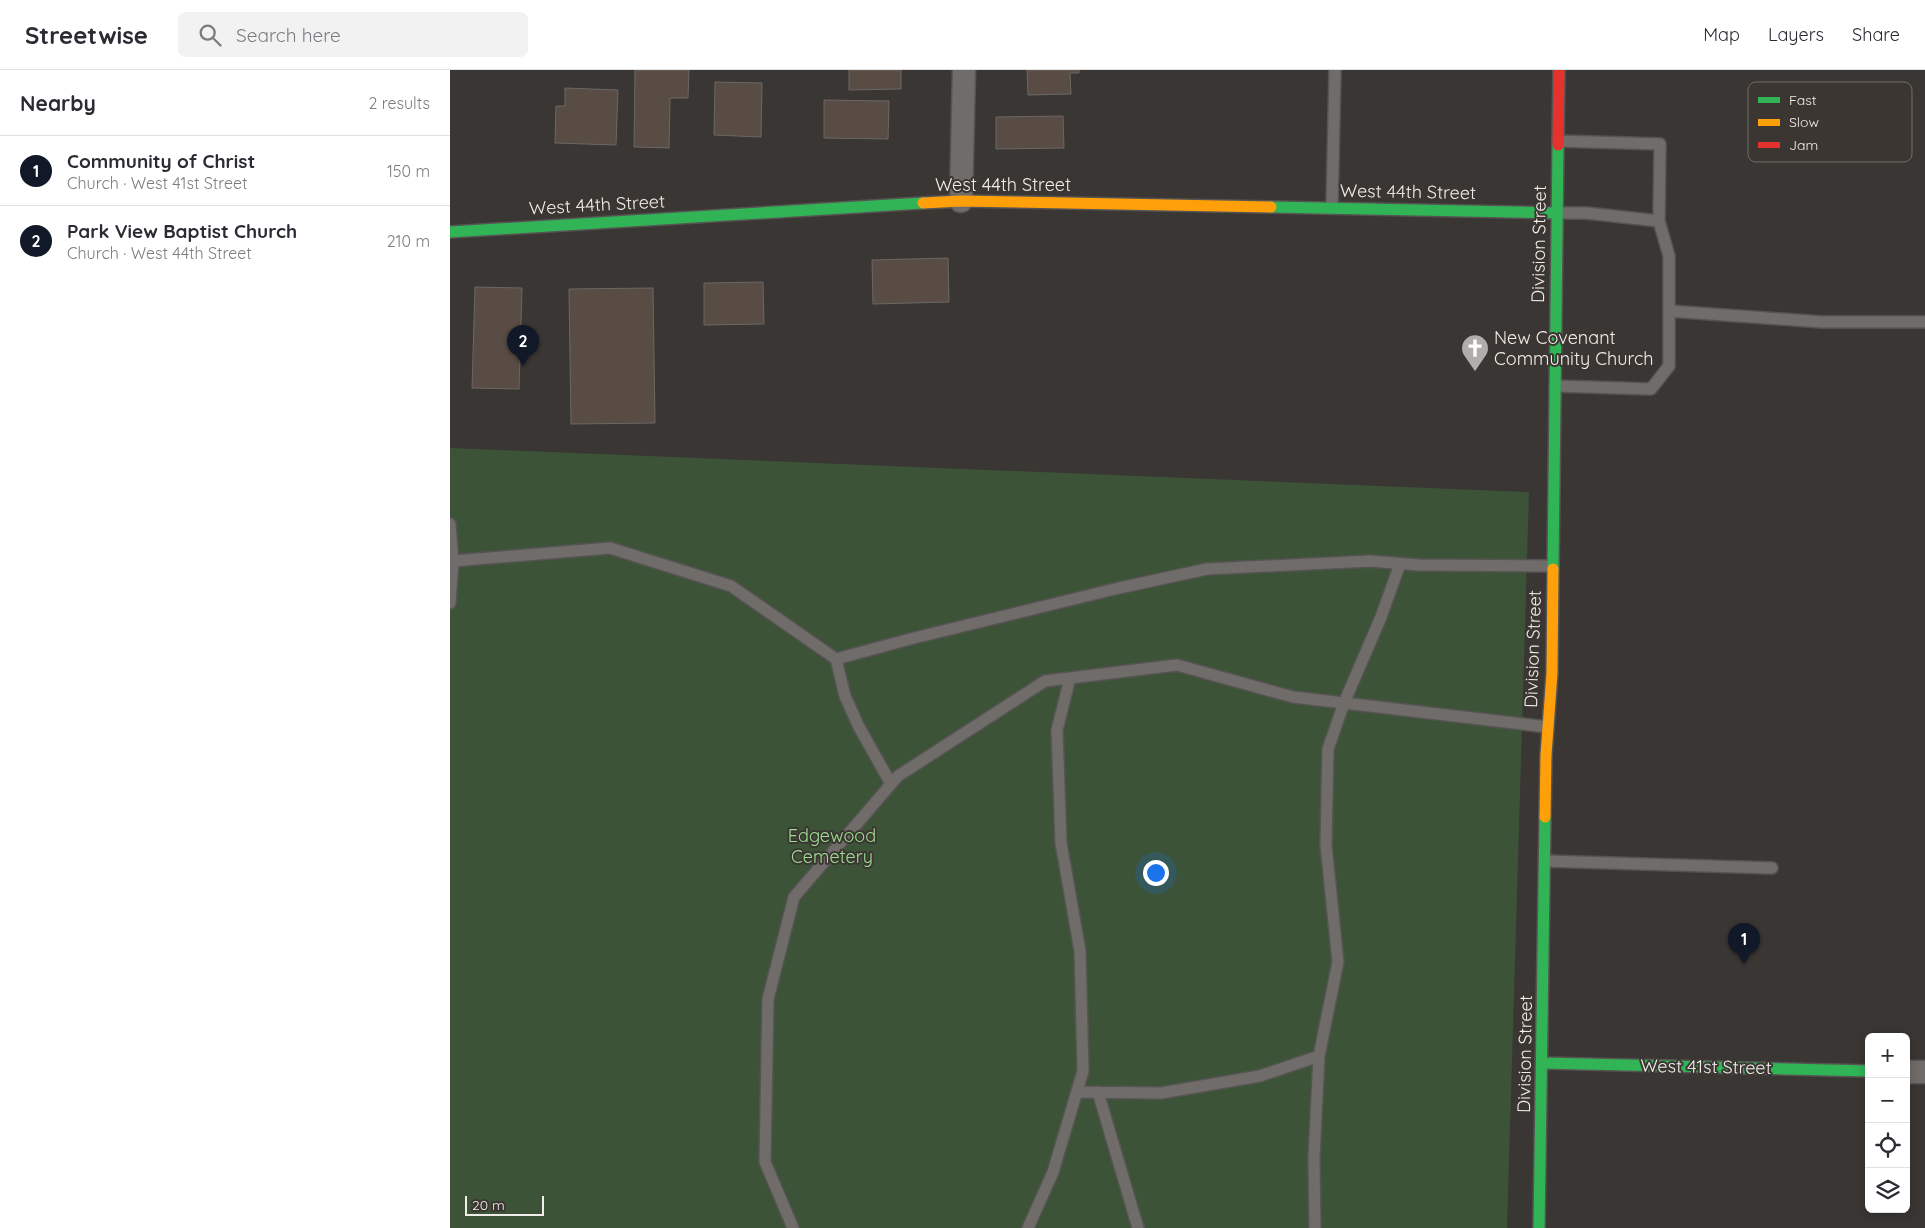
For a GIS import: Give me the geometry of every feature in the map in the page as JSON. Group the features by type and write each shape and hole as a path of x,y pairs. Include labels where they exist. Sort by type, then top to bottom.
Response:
{"street":[{"path":"961,200 964,70"},
{"name":"Division Street","path":"1540,1228 1546,755 1552,673 1559,70"},
{"name":"West 44th Street","path":"450,232 961,200 1557,213"},
{"name":"West 41st Street","path":"1543,1063 1865,1071"},
{"path":"1910,1072 1925,1072"}],"lane":[{"path":"1332,208 1335,70"},
{"path":"1555,386 1651,388 1669,366 1669,256 1659,221 1660,144 1558,141"},
{"path":"1557,213 1586,213 1659,221"},
{"path":"1669,311 1822,322 1925,322"},
{"path":"450,524 453,561 450,603"},
{"path":"453,561 610,548 731,586 836,659 846,696 859,727 891,784"},
{"path":"836,659 1119,588 1207,569 1370,561 1400,564 1553,566"},
{"path":"1315,1228 1314,1158 1319,1056 1338,962 1326,845 1328,749 1344,703 1381,617 1400,564"},
{"path":"793,1228 765,1162 768,999 794,897 898,776 1045,681 1177,665 1293,697 1548,727"},
{"path":"1028,1228 1053,1172 1083,1071 1080,951 1061,843 1057,730 1070,678"},
{"path":"1545,862 1772,868"},
{"path":"1077,1092 1161,1093 1260,1076 1319,1056"},
{"path":"1098,1092 1138,1228"}],"green space":[{"name":"Edgewood Cemetery","path":"450,448 1529,492 1507,1228 450,1228"}],"building":[{"path":"635,70 689,70 688,98 670,98 669,148 634,147"},
{"path":"849,70 901,70 901,89 849,90"},
{"path":"1027,70 1079,70 1079,73 1070,73 1071,94 1028,95"},
{"path":"715,82 762,83 761,137 714,135"},
{"path":"565,88 618,90 616,145 555,143 556,106 565,106"},
{"path":"824,100 889,101 888,139 824,138"},
{"path":"1063,116 1064,148 996,149 996,117"},
{"path":"948,258 949,302 873,304 872,260"},
{"path":"763,282 764,324 704,325 704,283"},
{"path":"475,287 522,288 519,389 472,388"},
{"path":"653,288 655,423 571,424 569,289"}],"traffic: fast":[{"path":"1553,569 1558,145"},
{"path":"450,232 923,203"},
{"path":"1271,207 1557,213"},
{"path":"1539,1228 1545,817"},
{"path":"1543,1063 1865,1071"}],"traffic: slow":[{"path":"923,203 961,201 1271,207"},
{"path":"1545,817 1546,755 1552,673 1553,569"}],"traffic: jam":[{"path":"1558,145 1559,70"}],"place":[{"name":"Park View Baptist Church","path":"523,366"},
{"name":"New Covenant Community Church","path":"1475,372"},
{"name":"Community of Christ","path":"1744,964"}]}
